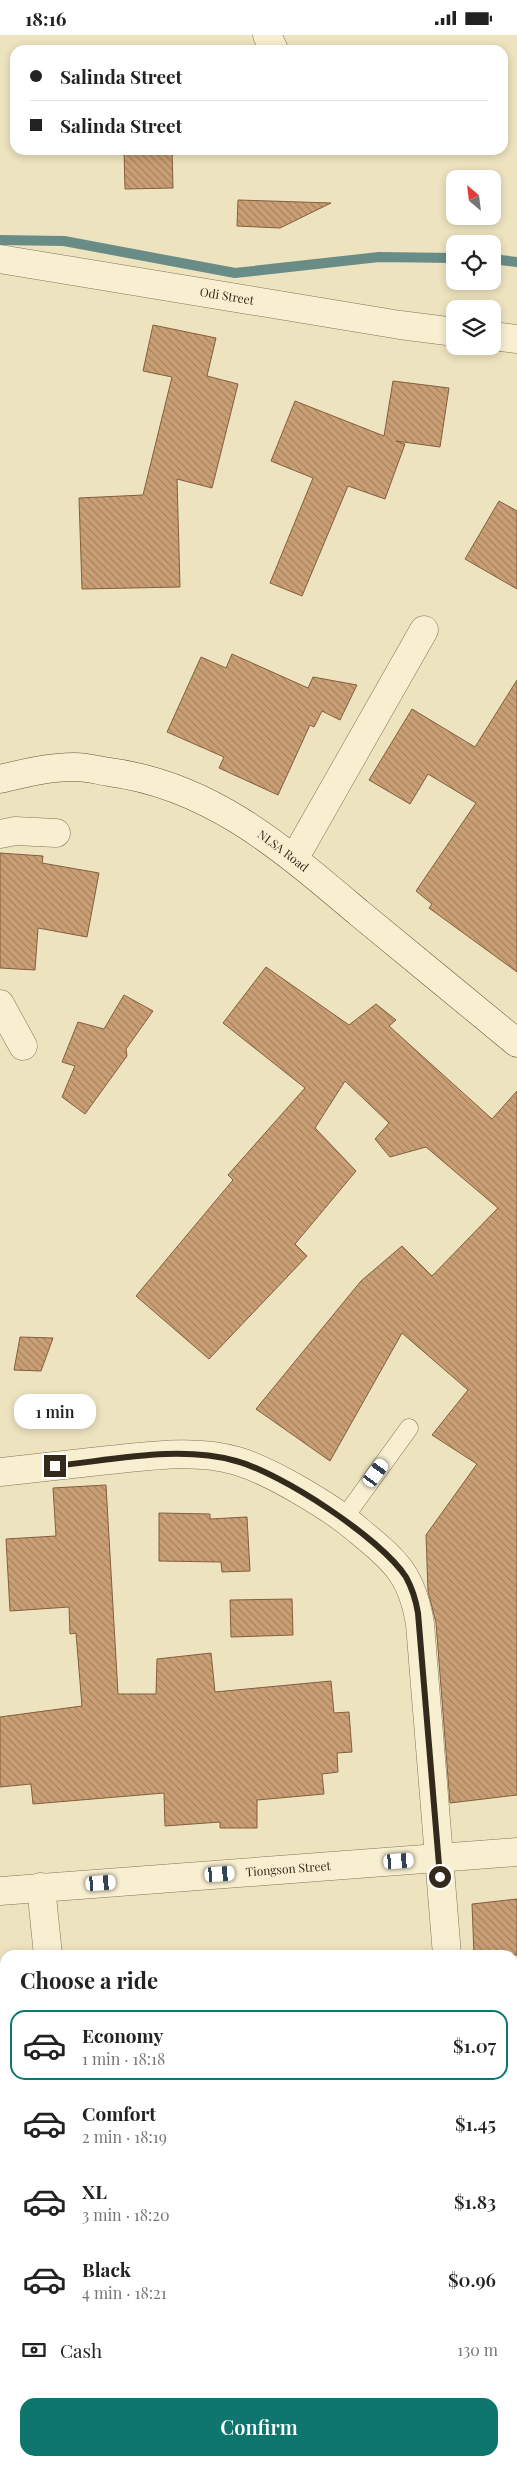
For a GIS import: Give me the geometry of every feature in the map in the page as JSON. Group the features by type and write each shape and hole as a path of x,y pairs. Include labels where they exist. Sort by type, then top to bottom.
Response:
{"street":[{"name":"Odi Street","path":"0,259 400,325 446,331"},
{"path":"501,337 517,339"},
{"path":"294,859 424,630"},
{"name":"NLSA Road","path":"0,779 39,770 76,767 123,774 164,784 206,801 252,827 294,859 517,1043"},
{"path":"0,834 15,831 56,833"},
{"path":"0,1004 23,1046"},
{"path":"0,1472 166,1455 213,1457 236,1461 264,1471 344,1518 391,1559 406,1578 416,1601 447,1950"},
{"name":"Tiongson Street","path":"0,1891 517,1852"},
{"path":"41,1887 47,1950"}],"lane":[{"path":"344,1518 409,1428"}],"building":[{"path":"124,155 172,155 173,188 125,189"},
{"path":"238,200 331,203 280,228 237,226"},
{"path":"153,325 216,338 207,376 238,384 212,488 177,479 180,587 82,589 79,498 143,495 172,377 143,371"},
{"path":"393,381 449,388 440,447 396,441 405,444 385,499 348,486 302,596 270,583 313,478 271,461 295,401 384,436"},
{"path":"499,501 517,511 517,589 465,559"},
{"path":"232,654 308,688 313,677 357,685 340,720 322,711 314,727 310,725 278,795 219,768 224,757 167,732 201,657 226,668"},
{"path":"517,680 517,972 429,908 432,904 416,891 476,803 428,774 410,804 369,780 412,709 475,747"},
{"path":"0,853 43,856 42,863 99,873 87,937 38,928 35,970 0,968"},
{"path":"266,967 349,1025 376,1004 396,1020 389,1026 492,1119 517,1091 517,1795 450,1803 436,1623 428,1591 426,1535 477,1464 432,1435 468,1390 402,1333 330,1461 256,1409 361,1281 402,1246 432,1276 498,1208 426,1147 390,1157 375,1139 389,1123 345,1081 315,1128 356,1171 295,1244 307,1256 209,1359 136,1296 233,1180 228,1175 305,1088 223,1023"},
{"path":"124,995 153,1011 126,1049 127,1056 85,1114 62,1097 75,1066 62,1062 78,1022 104,1029"},
{"path":"20,1337 53,1338 41,1371 14,1370"},
{"path":"106,1485 118,1694 156,1694 157,1659 211,1653 215,1692 331,1681 334,1713 349,1712 352,1752 337,1753 338,1772 322,1774 324,1794 257,1800 257,1828 220,1828 220,1822 165,1826 164,1793 33,1804 31,1784 0,1787 0,1717 82,1706 76,1633 70,1634 69,1607 10,1611 6,1539 56,1536 53,1488"},
{"path":"159,1513 210,1514 210,1519 247,1517 250,1571 222,1572 221,1562 159,1561"},
{"path":"292,1599 293,1635 231,1637 230,1600"},
{"path":"517,1899 517,1950 474,1950 472,1904"}],"waterway":[{"path":"0,240 64,241 235,273 379,257 446,258"},
{"path":"501,260 517,262"}],"route":[{"path":"55,1466 166,1455 205,1456 236,1461 264,1471 344,1518 391,1559 406,1578 416,1601 420,1624 440,1877"}]}
